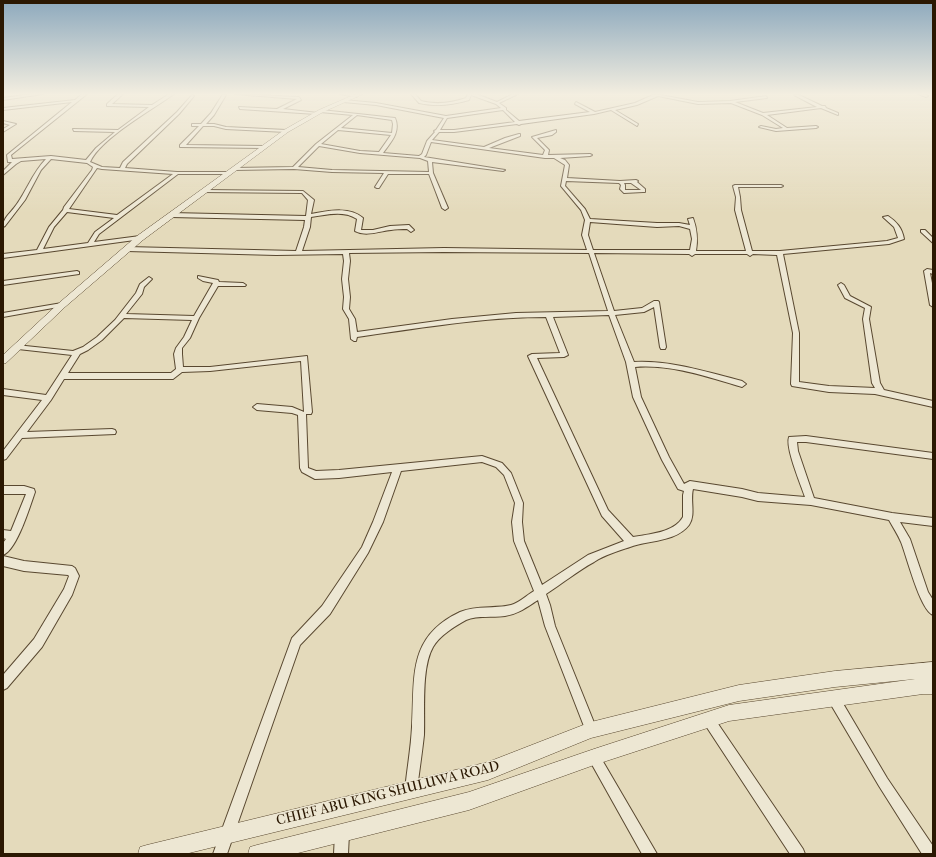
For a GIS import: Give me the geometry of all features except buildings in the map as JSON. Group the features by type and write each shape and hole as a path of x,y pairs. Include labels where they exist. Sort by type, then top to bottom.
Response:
{"street":[{"path":"12,161 9,158 9,155 20,148 34,134"},
{"path":"88,162 89,158 115,134"},
{"path":"122,169 125,163 156,134"},
{"path":"193,134 182,146 264,147"},
{"path":"3,361 62,306 140,238 282,134"},
{"path":"294,168 331,134"},
{"path":"380,154 394,134"},
{"path":"420,157 424,155 429,140 434,134"},
{"path":"545,157 547,150 534,137 551,134"},
{"path":"485,148 506,139 519,136"},
{"path":"429,140 545,157 590,155"},
{"path":"318,145 380,154 420,157 430,160 503,170"},
{"path":"3,163 50,157 88,162 95,166 177,173 231,171 250,168 294,168 431,173"},
{"path":"3,225 26,195 34,176 50,157"},
{"path":"555,157 567,165 563,186 580,206 588,220 585,235 630,365 637,397 676,480 687,489 742,493 758,497 811,501 892,517 933,522"},
{"path":"3,174 14,163 20,160"},
{"path":"430,160 431,173 445,208"},
{"path":"40,250 52,227 66,210 70,202 94,170 95,166"},
{"path":"246,174 250,168"},
{"path":"377,187 387,172"},
{"path":"92,244 97,233 177,173"},
{"path":"564,179 620,182 634,181 643,189 643,191 624,192 622,189 623,185 620,182"},
{"path":"750,254 738,210 738,197 735,186 780,186"},
{"path":"204,191 303,192 311,200 307,227 298,253"},
{"path":"66,210 118,217"},
{"path":"171,215 308,217 330,213 350,213 360,218 358,231 373,232 390,228 409,228 411,230"},
{"path":"127,249 298,253 444,250 692,254 780,253 887,243 901,239 900,231 893,222 886,217"},
{"path":"691,219 696,239 692,254"},
{"path":"588,220 656,225 670,225 678,223 694,229"},
{"path":"923,230 933,241"},
{"path":"3,256 140,238"},
{"path":"346,253 346,309 352,319 354,338 452,321 516,315 599,314 644,310 656,302 663,347"},
{"path":"780,253 796,333 795,384 829,389 881,392 933,404"},
{"path":"933,272 927,271 933,305"},
{"path":"3,283 77,273"},
{"path":"200,277 205,280 216,281 216,284 243,285"},
{"path":"3,457 48,398 77,353 92,344 121,316 130,302 139,294 142,285 149,279"},
{"path":"180,370 180,348 216,284"},
{"path":"841,285 847,297 868,307 866,319 876,383 881,392"},
{"path":"3,315 62,306"},
{"path":"549,315 564,355 532,356 605,513 631,542"},
{"path":"121,316 196,318"},
{"path":"18,347 77,353"},
{"path":"62,376 173,376 180,370 210,369 304,358 308,412"},
{"path":"630,365 647,364 685,370 742,384"},
{"path":"3,392 48,398"},
{"path":"257,408 292,410 302,414 304,468 310,473 339,474 482,459 502,468 507,473 519,503 517,522 519,541 545,605 550,626 592,730"},
{"path":"19,435 112,432"},
{"path":"811,501 794,451 792,438 933,456"},
{"path":"220,854 296,642 326,610 365,550 378,522 398,468"},
{"path":"411,790 418,731 421,672 429,643 442,631 466,616 477,612 507,612 517,608 591,558 631,542 664,535 676,530 684,523 689,512 687,489"},
{"path":"3,490 24,490 31,492 14,536 3,552"},
{"path":"892,517 905,539 924,594 933,610"},
{"path":"3,534 14,536"},
{"path":"3,561 24,566 68,570 72,571 74,576 68,592 38,643 3,684"},
{"name":"CHIEF ABU KING SHULUWA ROAD","path":"147,854 488,771 592,730 739,693 835,679 933,670"},
{"path":"256,854 469,801 594,757 728,713 923,686 933,686"},
{"path":"834,699 883,782 930,854"},
{"path":"708,719 798,854"},
{"path":"594,757 650,854"},
{"path":"341,854 342,833"}]}
